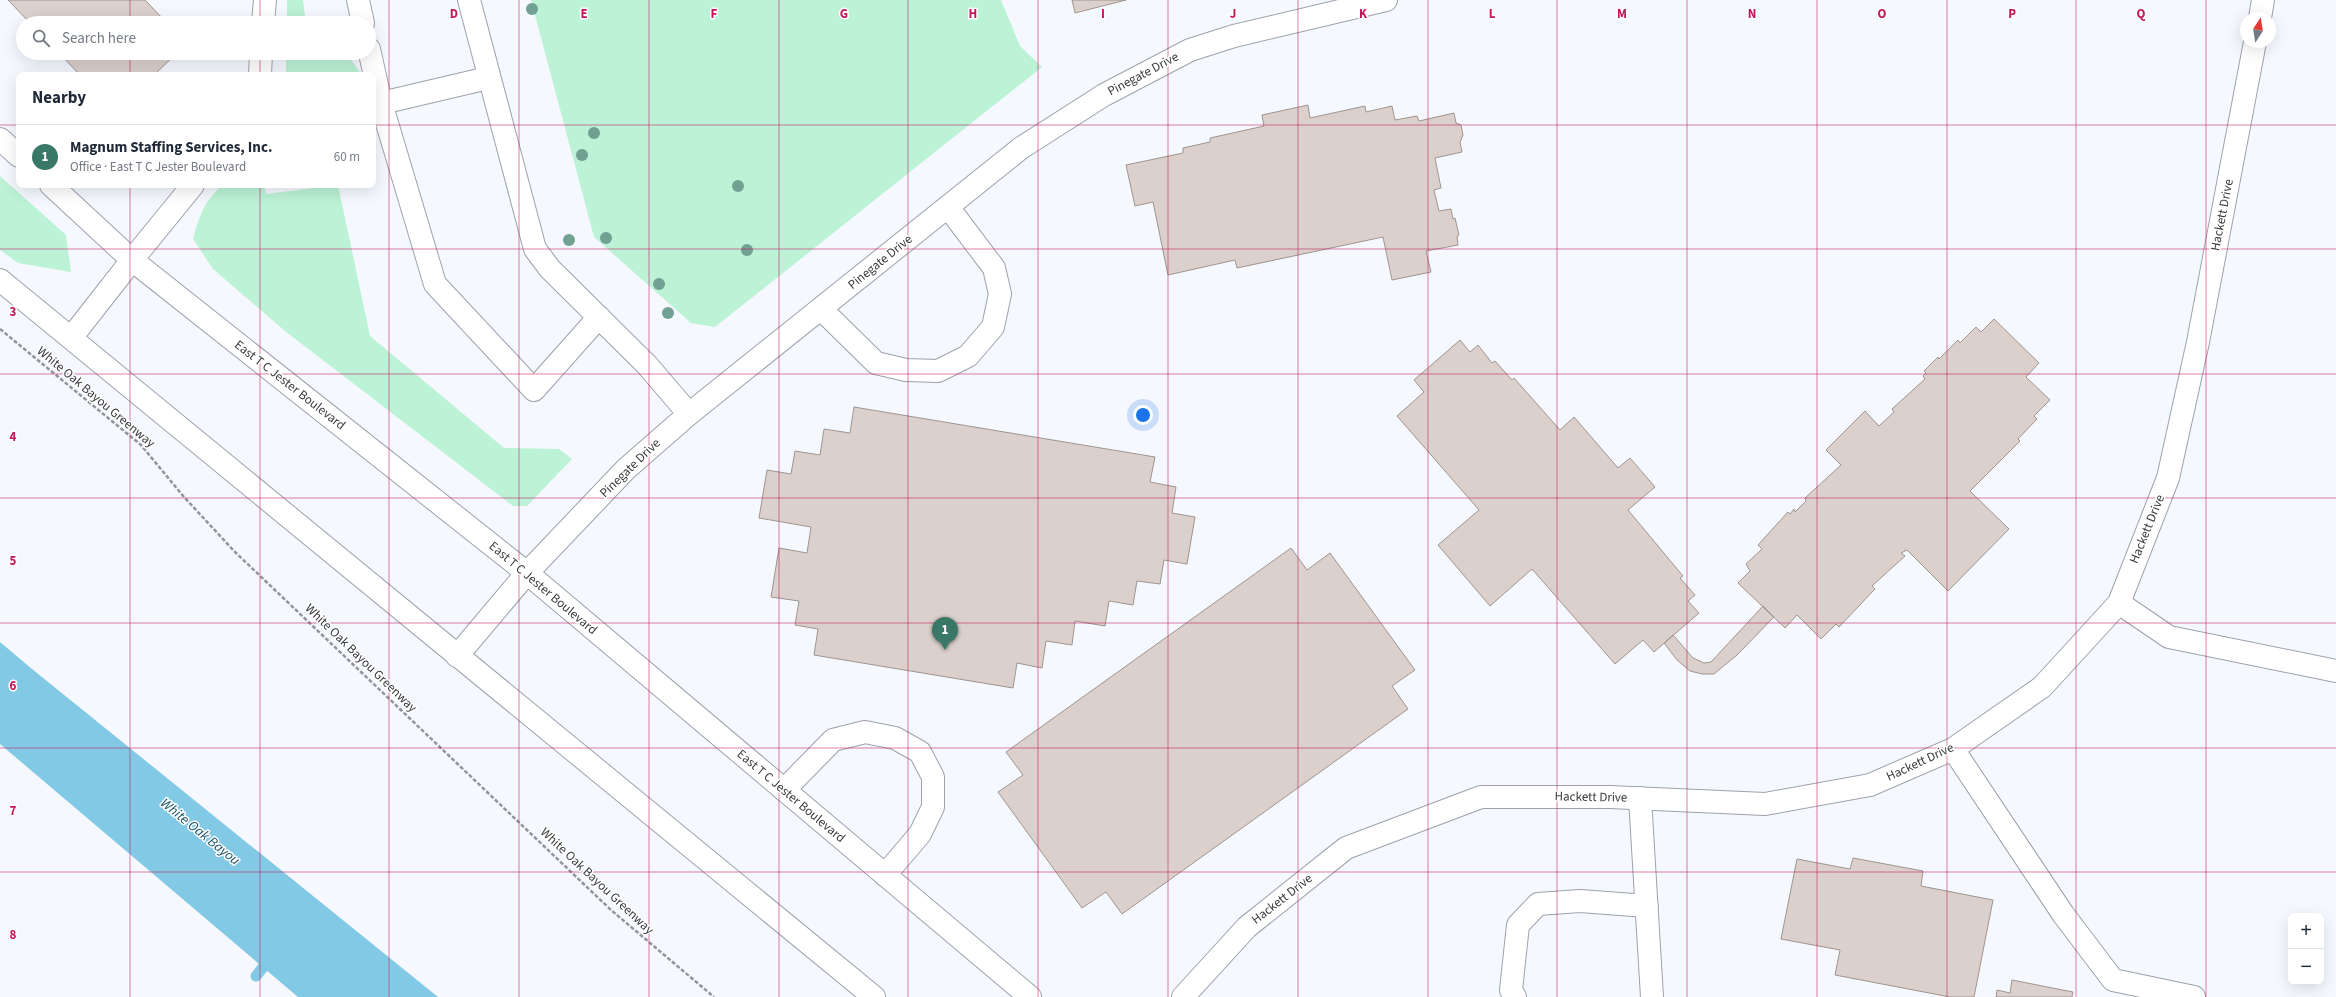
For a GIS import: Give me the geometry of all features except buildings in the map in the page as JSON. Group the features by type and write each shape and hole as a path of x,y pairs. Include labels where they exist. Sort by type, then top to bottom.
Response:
{"street":[{"path":"264,16 265,0"},
{"path":"358,0 361,16"},
{"path":"469,0 488,78 535,249 550,268 647,366 689,414"},
{"name":"Pinegate Drive","path":"458,656 528,573 626,469 689,414 1027,144 1104,95 1190,50 1234,36 1386,0"},
{"path":"2261,12 2263,0"},
{"name":"Hackett Drive","path":"1183,997 1247,927 1346,848 1481,797 1640,798 1765,804 1870,785 1953,749 2042,687 2118,603 2168,478 2198,342 2254,48"},
{"path":"260,72 261,60"},
{"path":"371,60 372,72"},
{"path":"488,78 377,104 435,284 534,390 599,317"},
{"path":"0,138 16,153"},
{"name":"East T C Jester Boulevard","path":"54,188 132,260 528,573 1030,997"},
{"path":"71,338 191,188"},
{"path":"821,310 876,363 906,370 938,371 968,356 993,327 1000,294 994,268 948,207"},
{"path":"0,280 874,997"},
{"path":"2118,603 2169,637 2336,671"},
{"path":"784,790 833,740 865,732 895,738 920,752 933,777 933,807 920,834 885,874"},
{"path":"1953,749 2063,914 2113,980 2194,997"},
{"path":"1640,798 1652,997"},
{"path":"1515,997 1511,990 1518,925 1538,904 1580,901 1647,906"}],"path":[{"name":"White Oak Bayou Greenway","path":"0,329 141,445 184,497 241,558 611,910 714,997"}],"green space":[{"path":"287,0 303,0 305,16 287,16"},
{"path":"531,0 1001,0 1020,46 1042,67 715,327 691,323 594,237"},
{"path":"286,60 351,60 360,72 286,72"},
{"path":"0,176 66,235 71,272 18,263 0,250"},
{"path":"219,188 265,188 266,194 314,188 339,188 370,336 504,448 559,449 572,459 527,506 513,506 285,331 213,269 193,239 207,202"}],"water":[{"name":"White Oak Bayou","path":"0,642 438,997 298,997 0,744"}],"waterway":[{"path":"256,976 272,956"}],"place":[{"name":"Magnum Staffing Services, Inc.","path":"945,650"}]}
